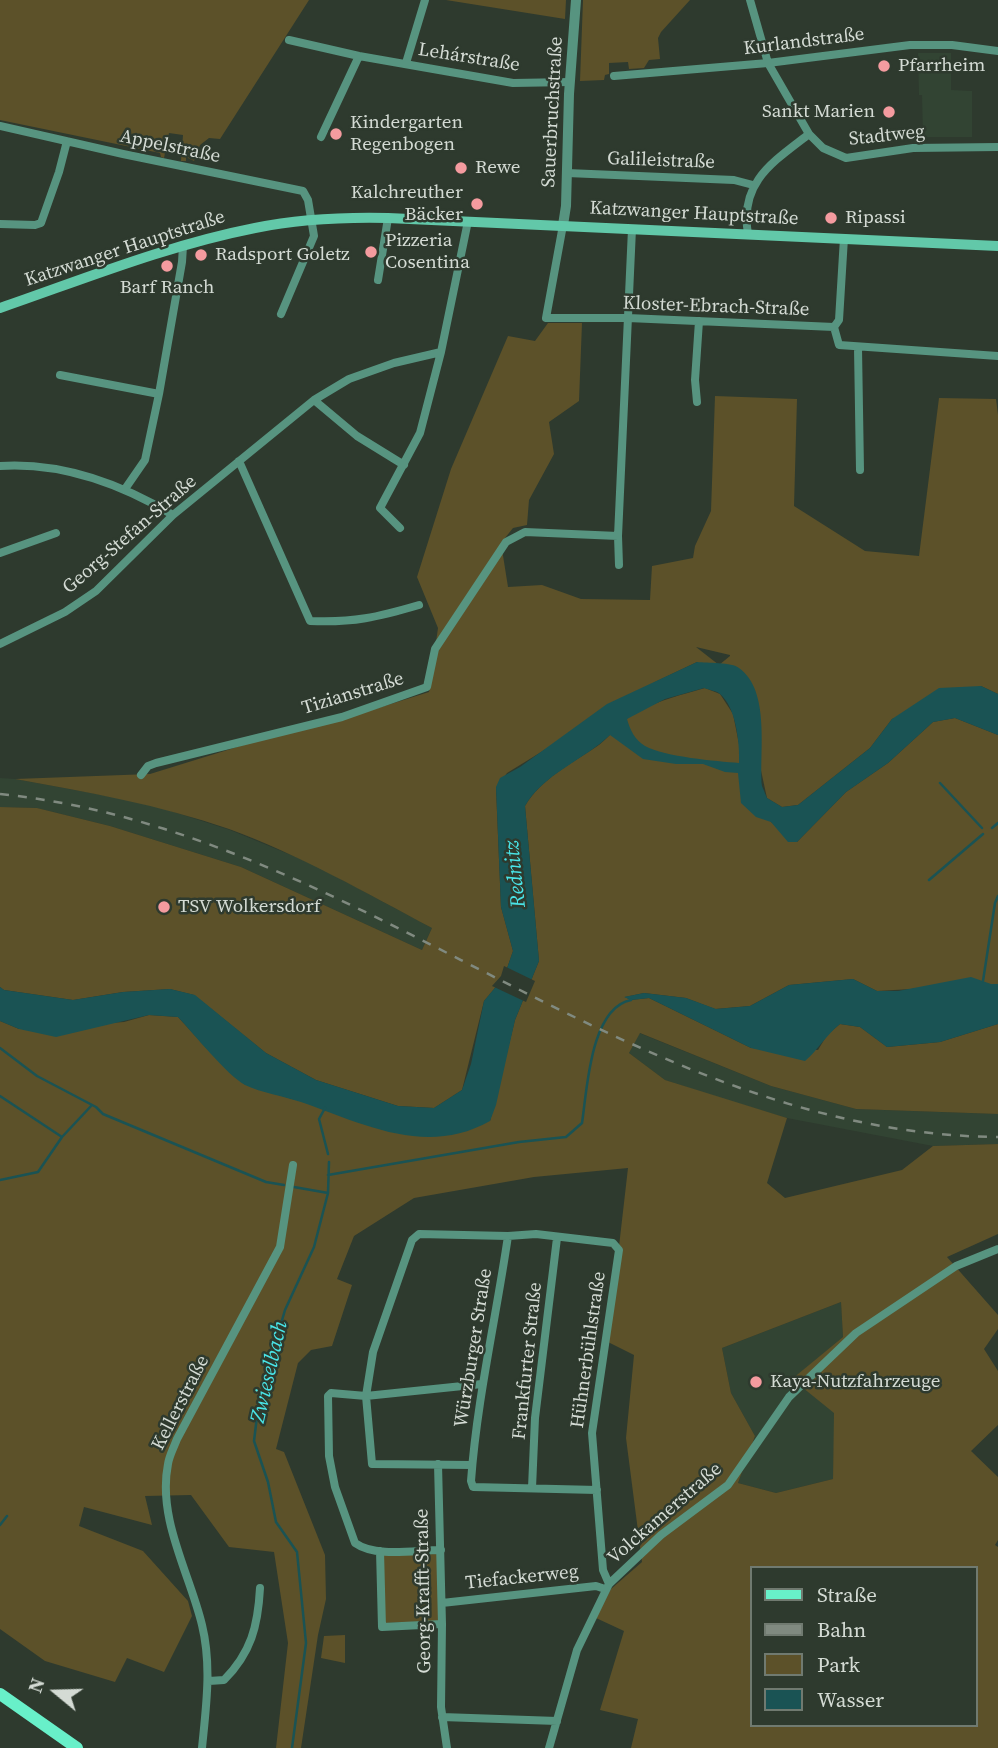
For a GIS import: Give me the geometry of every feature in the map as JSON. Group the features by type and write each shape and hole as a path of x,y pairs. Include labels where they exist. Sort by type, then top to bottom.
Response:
{"main road":[{"name":"Katzwanger Hauptstraße","path":"0,308 183,246 252,228 312,220 388,218 468,221 998,246"},
{"path":"0,1694 77,1748"}],"street":[{"name":"Lehárstraße","path":"406,64 425,0"},
{"name":"Sauerbruchstraße","path":"563,225 566,211 570,82 576,0"},
{"name":"Stadtweg","path":"750,0 768,63 809,134 823,148 846,158 913,148 998,147"},
{"name":"Lehárstraße","path":"289,40 359,56 513,83 570,82"},
{"name":"Kurlandstraße","path":"614,76 768,63 910,46 952,45 998,51"},
{"path":"321,136 359,56"},
{"name":"Appelstraße","path":"0,125 298,188 308,200 312,220"},
{"path":"748,234 747,204 753,186 770,164 809,134"},
{"path":"0,224 41,223 67,141"},
{"name":"Galileistraße","path":"567,173 734,180 753,186"},
{"path":"378,280 388,218"},
{"path":"281,314 314,236 312,220"},
{"path":"400,528 380,508 420,433 441,352 468,221"},
{"name":"Kloster-Ebrach-Straße","path":"563,225 545,318 628,318 834,327 839,345 858,348"},
{"path":"619,565 618,536 632,229"},
{"path":"834,327 839,320 844,238"},
{"path":"125,489 145,460 159,394 183,246"},
{"path":"697,402 695,380 699,321"},
{"path":"860,470 858,348 998,356"},
{"name":"Georg-Stefan-Straße","path":"0,644 65,612 96,591 173,515 314,400 349,379 394,363 441,352"},
{"path":"60,375 159,394"},
{"path":"314,400 357,436 404,465"},
{"path":"239,461 310,621 364,620 419,605"},
{"path":"0,466 66,471 125,489 173,515"},
{"name":"Tizianstraße","path":"141,775 148,766 156,763 342,716 427,687 435,649 506,542 525,532 618,536"},
{"path":"0,553 56,533"},
{"name":"Kellerstraße","path":"202,1748 209,1681 203,1627 170,1522 168,1463 177,1439 280,1247 293,1164"},
{"path":"557,1238 536,1234 419,1234 412,1240 373,1352 366,1396 372,1464 472,1465 473,1487 597,1490"},
{"name":"Würzburger Straße","path":"472,1465 481,1384 508,1236"},
{"name":"Hühnerbühlstraße","path":"557,1238 613,1243 619,1250 592,1433 603,1570 607,1587"},
{"name":"Frankfurter Straße","path":"532,1488 535,1418 557,1238"},
{"name":"Volckamerstraße","path":"549,1748 577,1650 607,1587 661,1535 728,1485 789,1397 856,1333 957,1266 998,1249"},
{"path":"441,1550 380,1551 362,1548 355,1543 335,1487 329,1456 328,1396 331,1393 366,1396 481,1384"},
{"name":"Georg-Krafft-Straße","path":"438,1464 442,1717 447,1748"},
{"path":"380,1551 382,1627 442,1624"},
{"name":"Tiefackerweg","path":"442,1603 607,1587"},
{"path":"209,1681 224,1680 240,1664 253,1635 259,1611 260,1588"},
{"path":"442,1717 557,1721"}],"shaded area":[{"path":"918,53 951,53 951,90 972,91 972,137 923,137"},
{"path":"0,778 146,803 230,830 313,864 432,928 422,950 241,867 110,826 37,808 0,807"},
{"path":"639,1033 771,1086 856,1109 998,1114 998,1144 933,1146 787,1118 726,1100 665,1080 629,1053"},
{"path":"841,1302 843,1337 793,1379 835,1413 833,1479 776,1493 738,1483 755,1436 731,1393 722,1348"}],"green space":[{"path":"0,0 309,0 220,139 209,138 200,145 194,161 186,157 186,161 181,161 183,135 169,133 164,158 160,153 0,120"},
{"path":"446,0 566,0 565,19"},
{"path":"583,0 690,0 661,32 658,38 660,59 649,60 644,68 629,69 628,62 609,63 609,74 605,75 604,80 580,81"},
{"path":"548,323 582,323 579,401 549,422 554,454 529,500 527,525 513,528 501,543 508,587 542,585 581,599 650,600 652,566 693,558 695,546 711,511 715,396 797,399 794,506 865,551 919,556 939,398 996,399 998,694 981,686 892,719 870,748 798,805 782,807 767,798 760,766 760,710 697,662 655,682 507,773 496,788 501,907 513,951 504,977 484,1001 462,1090 434,1108 398,1106 316,1080 266,1053 194,995 170,989 123,992 73,1000 4,990 0,987 0,807 37,808 110,826 241,867 422,950 432,928 332,875 255,839 203,820 150,806 15,779 150,774 429,692 438,628 417,577 451,469 508,336 535,341","holes":["696,647 730,655 719,665"]},
{"path":"705,688 720,694 733,714 740,749 771,822 797,842 846,792 888,763 933,722 955,718 998,735 998,984 877,991 853,979 789,985 750,1006 715,1009 686,998 644,993 625,997 631,1000 649,998 751,1048 818,1050 827,1035 840,1024 860,1027 887,1047 940,1042 998,1024 998,1114 856,1109 771,1086 640,1033 629,1053 665,1080 787,1118 767,1183 785,1198 902,1170 933,1146 998,1144 998,1234 947,1257 998,1315 998,1329 984,1349 998,1371 998,1425 971,1451 998,1477 998,1540 995,1545 998,1547 998,1748 631,1748 638,1719 600,1710 624,1631 596,1618 611,1589 642,1562 626,1438 634,1355 608,1342 628,1168 534,1177 414,1198 354,1236 337,1279 352,1285 332,1346 311,1350 298,1363 276,1449 284,1452 325,1555 326,1599 301,1748 276,1748 288,1643 274,1552 229,1547 191,1495 145,1496 152,1525 84,1507 79,1526 143,1551 188,1601 192,1616 164,1672 127,1658 115,1682 45,1661 0,1629 0,1021 19,1029 124,1022 149,1015 178,1017 244,1084 292,1099 490,1121 515,1020 539,961 525,806 548,780 600,744 620,724 642,709","holes":["841,1302 843,1337 792,1379 834,1413 833,1479 776,1493 738,1483 755,1436 731,1393 722,1348"]},
{"path":"439,1554 440,1621 384,1623 381,1555"},
{"path":"345,1635 345,1663 321,1658 324,1636"}],"water":[{"name":"Rednitz","path":"697,662 736,666 749,678 760,706 762,786 767,798 782,807 798,805 870,748 892,719 939,688 981,686 998,694 998,735 955,718 933,722 888,763 846,792 797,842 788,842 771,822 756,817 741,803 738,773 725,772 703,764 676,764 643,759 610,735 553,776 525,806 539,961 515,1020 490,1121 466,1131 419,1137 395,1133 252,1088 229,1072 178,1017 149,1015 56,1037 19,1029 0,1021 0,987 4,990 73,1000 123,992 170,989 195,995 266,1053 316,1080 398,1106 434,1108 462,1090 471,1064 484,1001 504,977 513,951 501,907 496,787 500,778 520,767 607,704","holes":["704,688 720,694 730,708 738,736 739,763 665,753 638,741 627,719 665,699"]},
{"path":"971,977 998,984 998,1024 940,1042 887,1047 860,1027 840,1024 805,1061 751,1048 649,998 631,1000 624,997 644,993 686,998 716,1009 750,1006 789,985 853,979 877,991 898,991"}],"pier":[{"path":"504,966 535,981 526,1002 492,986 501,976"}],"waterway":[{"path":"940,783 982,828"},
{"path":"992,828 998,823"},
{"path":"929,880 983,834"},
{"path":"983,981 998,896"},
{"path":"328,1175 519,1142 566,1137 582,1123 589,1072 599,1034 617,1006 631,1000"},
{"path":"0,1048 37,1076 96,1107 103,1114 266,1182 284,1185"},
{"path":"0,1096 62,1137"},
{"path":"0,1180 38,1172 62,1137 92,1105"},
{"path":"325,1108 319,1119 328,1154"},
{"name":"Zwieselbach","path":"292,1748 306,1643 297,1552 276,1522 268,1482 254,1441 259,1400 285,1310 314,1247 328,1193 329,1162"},
{"path":"294,1187 328,1193"},
{"path":"0,1525 7,1516"}],"railway":[{"path":"0,794 131,819 256,862 377,918 616,1037 738,1087 865,1123 998,1137"}],"place":[{"name":"Pfarrheim","path":"884,66"},
{"name":"Sankt Marien","path":"889,112"},
{"name":"Kindergarten Regenbogen","path":"336,134"},
{"name":"Rewe","path":"461,168"},
{"name":"Kalchreuther Bäcker","path":"477,204"},
{"name":"Ripassi","path":"831,218"},
{"name":"Pizzeria Cosentina","path":"371,252"},
{"name":"Radsport Goletz","path":"201,255"},
{"name":"Barf Ranch","path":"167,266"},
{"name":"TSV Wolkersdorf","path":"164,907"},
{"name":"Kaya-Nutzfahrzeuge","path":"756,1382"}]}
